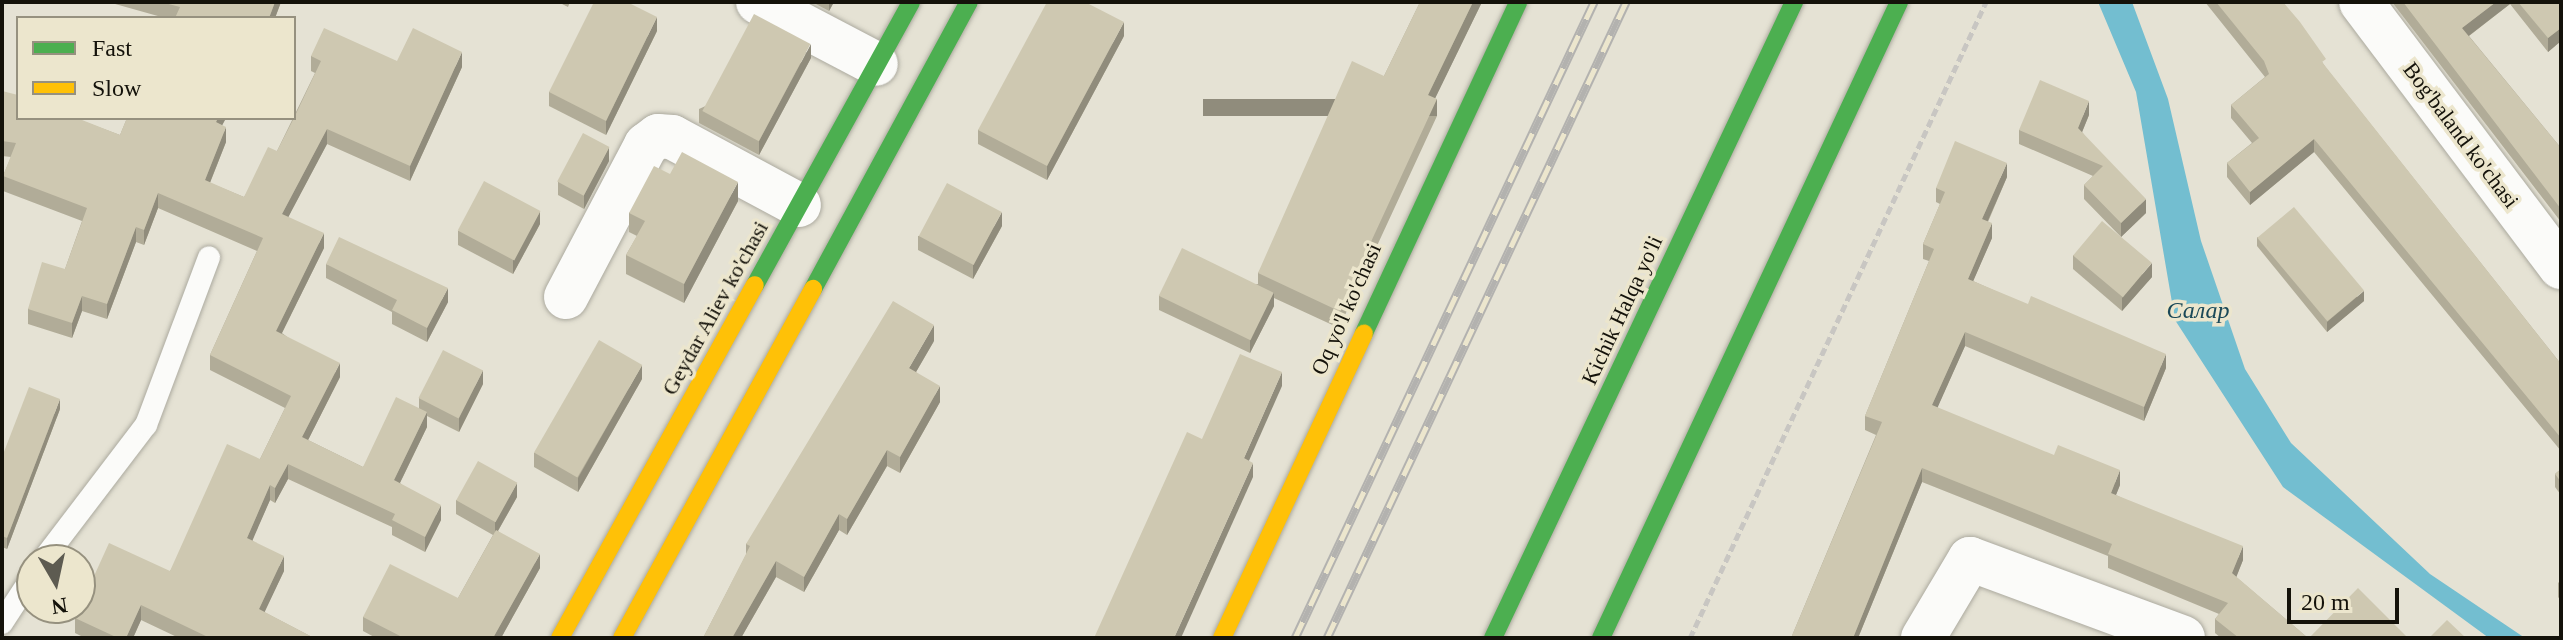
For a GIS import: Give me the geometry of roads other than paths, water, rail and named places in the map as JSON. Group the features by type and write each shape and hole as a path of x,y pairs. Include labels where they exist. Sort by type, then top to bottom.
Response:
{"main road":[{"name":"Geydar Aliev ko'chasi","path":"560,638 911,2"},
{"path":"622,638 969,2"},
{"name":"Oq yo'l ko'chasi","path":"1222,638 1518,2"},
{"name":"Kichik Halqa yo'li","path":"1493,638 1794,2"},
{"path":"1601,638 1899,2"}],"street":[{"path":"758,2 876,64"},
{"name":"Bog'baland ko'chasi","path":"2361,2 2561,267"},
{"path":"566,297 646,145 658,136 672,137 799,205"},
{"path":"1923,638 1970,559 2183,638"}],"lane":[{"path":"55,544 146,425 209,257"},
{"path":"2,623 16,602"}],"water":[{"name":"Салар","path":"2098,2 2132,2 2168,99 2201,241 2245,369 2291,443 2430,574 2525,638 2489,638 2283,487 2175,320 2136,92"}],"railway":[{"path":"1295,638 1594,2"},
{"path":"1327,638 1626,2"}]}
